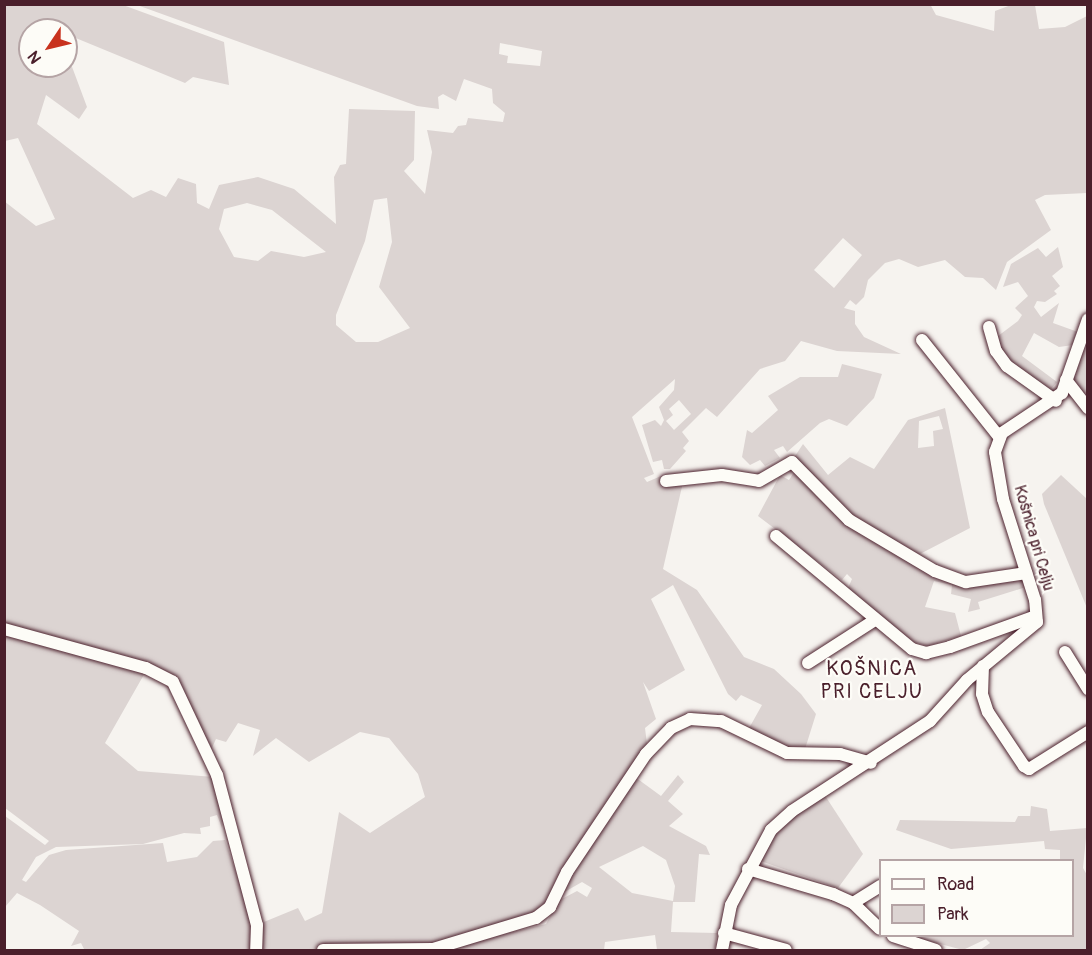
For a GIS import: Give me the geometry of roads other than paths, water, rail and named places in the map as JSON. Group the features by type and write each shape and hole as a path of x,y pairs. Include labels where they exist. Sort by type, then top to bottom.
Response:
{"street":[{"path":"922,340 1000,438 1056,400 1066,380 1088,319"},
{"path":"989,327 996,351 1007,366 1056,400"},
{"path":"1066,380 1088,408"},
{"name":"Košnica pri Celju","path":"722,951 724,933 748,869 771,830 792,811 871,763 930,721 982,666 1027,633 1036,616 1026,573 1003,499 995,452 1000,438"},
{"path":"666,481 722,475 759,481 792,462 849,520 935,571 966,582 1026,573"},
{"path":"776,536 829,576 907,647 926,653 1036,616"},
{"path":"808,663 875,620"},
{"path":"4,628 146,668 172,682 217,775 257,925 256,951"},
{"path":"1065,652 1088,689"},
{"path":"982,666 982,694 988,712 1024,766 1029,769 1088,732"},
{"path":"323,951 434,949 536,918 550,907 567,872 646,754 671,729 690,719 721,721 788,753 840,754 871,763"},
{"path":"748,869 853,903 879,928"},
{"path":"853,903 879,887"},
{"path":"724,933 786,951"},
{"path":"896,937 936,951"}],"district":[{"name":"KOŠNICA PRI CELJU","path":"872,680"}]}
